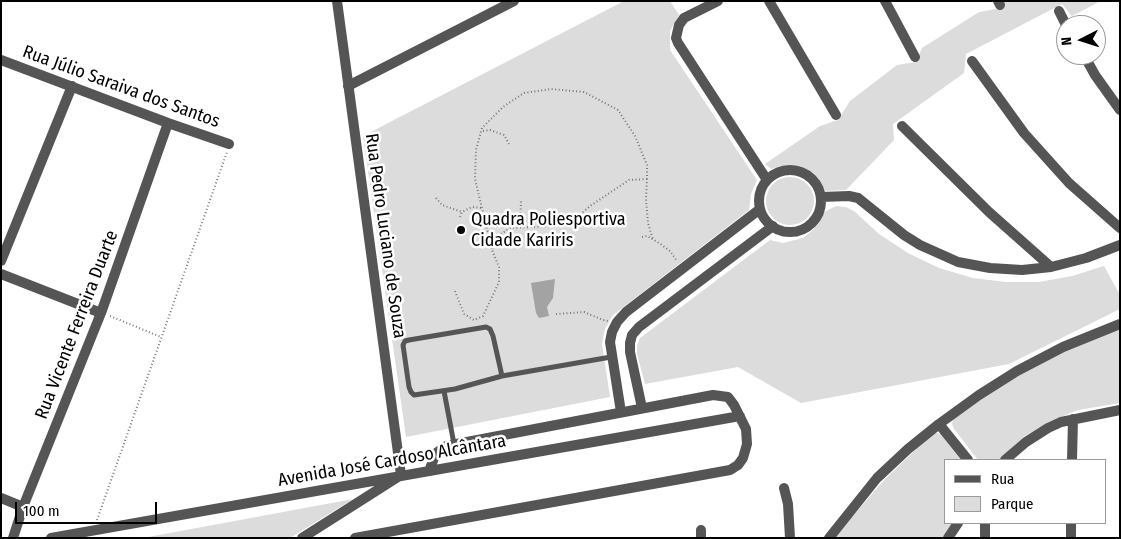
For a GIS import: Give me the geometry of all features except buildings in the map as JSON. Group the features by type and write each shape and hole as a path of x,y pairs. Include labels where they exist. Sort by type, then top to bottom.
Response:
{"street":[{"name":"Rua Pedro Luciano de Souza","path":"336,1 401,475"},
{"path":"348,86 514,1"},
{"path":"718,1 684,18 679,25 676,38 767,180"},
{"path":"769,1 836,115"},
{"path":"885,1 915,57"},
{"path":"1058,11 1060,15"},
{"name":"Rua Júlio Saraiva dos Santos","path":"1,60 168,123 230,144"},
{"path":"972,62 1024,133 1069,183 1120,228"},
{"path":"1090,65 1120,110"},
{"path":"1,261 72,86"},
{"name":"Rua Vicente Ferreira Duarte","path":"13,538 23,507 101,313 168,123"},
{"path":"902,126 989,212 1051,267"},
{"path":"784,170 795,170 805,173 813,179 819,188 821,198 817,217 802,230 792,232 782,231 773,226 760,209 759,200 761,189 767,180 784,170"},
{"path":"821,198 853,196 858,198 904,235 920,245 958,262 990,268 1022,270 1051,267 1095,255 1120,245"},
{"path":"621,412 610,342 612,332 618,322 626,312 760,209"},
{"path":"642,408 630,352 632,335 639,327 773,226"},
{"path":"1,274 101,313"},
{"path":"829,538 877,478 908,449 939,424 979,395 1025,367 1076,340 1120,324"},
{"path":"355,538 730,470 738,465 743,458 746,444 746,429 728,397 713,395 446,446 436,453 429,471"},
{"path":"1007,459 1026,442 1048,428 1073,419 1120,410"},
{"name":"Avenida José Cardoso Alcântara","path":"51,538 740,416"},
{"path":"1072,459 1073,419"},
{"path":"939,424 967,459"},
{"path":"302,538 401,475"},
{"path":"784,488 788,504 790,538"},
{"path":"1,498 23,507"},
{"path":"948,538 957,524"},
{"path":"984,538 985,524"},
{"path":"1071,524 1071,538"}],"lane":[{"path":"502,376 493,336 490,329 486,327 405,341 403,345 404,363 411,392 414,395 502,376 611,357"},
{"path":"444,390 454,444"}],"path":[{"path":"455,291 464,314 474,320 484,316 499,282 499,267 492,250 475,179 476,150 482,131 502,107 524,93 551,89 584,92 618,110 635,136 647,165 648,223 654,240"},
{"path":"482,131 490,130 504,136 509,144"},
{"path":"94,530 230,144"},
{"path":"492,250 498,237 510,228 556,226 575,219 590,206 630,180 646,179"},
{"path":"436,198 442,205 462,212"},
{"path":"520,227 521,201"},
{"path":"460,217 462,212 472,207 482,208"},
{"path":"642,237 647,236 670,251 683,268"},
{"path":"556,314 584,312 603,320 618,322"},
{"path":"101,313 161,337"}],"green space":[{"path":"624,1 670,1 679,15 670,31 670,50 757,180 751,194 749,210 613,315 605,329 602,344 610,397 406,437 363,136"},
{"path":"1004,1 1101,1 1074,15 1071,15 1062,4 966,54 964,73 893,124 894,140 846,190 825,191 818,179 800,167 782,166 771,169 765,164 820,126 838,120 850,101 897,65 916,62 922,48 979,12 1001,8"},
{"path":"790,177 799,179 807,184 812,192 814,201 812,210 807,218 799,223 790,225 781,223 773,218 768,210 766,201 768,192 773,184 781,179"},
{"path":"836,206 846,207 854,211 879,234 908,253 939,268 973,278 1006,282 1039,282 1072,276 1104,266 1120,295 1120,309 1009,364 801,403 738,367 645,384 637,354 640,338 770,240 783,243 803,238 814,229 824,212"},
{"path":"1120,328 1120,403 1078,410 1049,422 1025,436 999,459 977,459 954,429 953,419 995,389 1062,352"},
{"path":"936,433 942,434 962,459 944,459 944,524 952,524 943,538 834,538 884,480 931,435"},
{"path":"353,499 290,538 143,538"}],"shaded area":[{"path":"555,279 553,298 547,307 549,316 539,318 536,313 531,283"}],"place":[{"name":"Quadra Poliesportiva Cidade Kariris","path":"461,230"}]}
